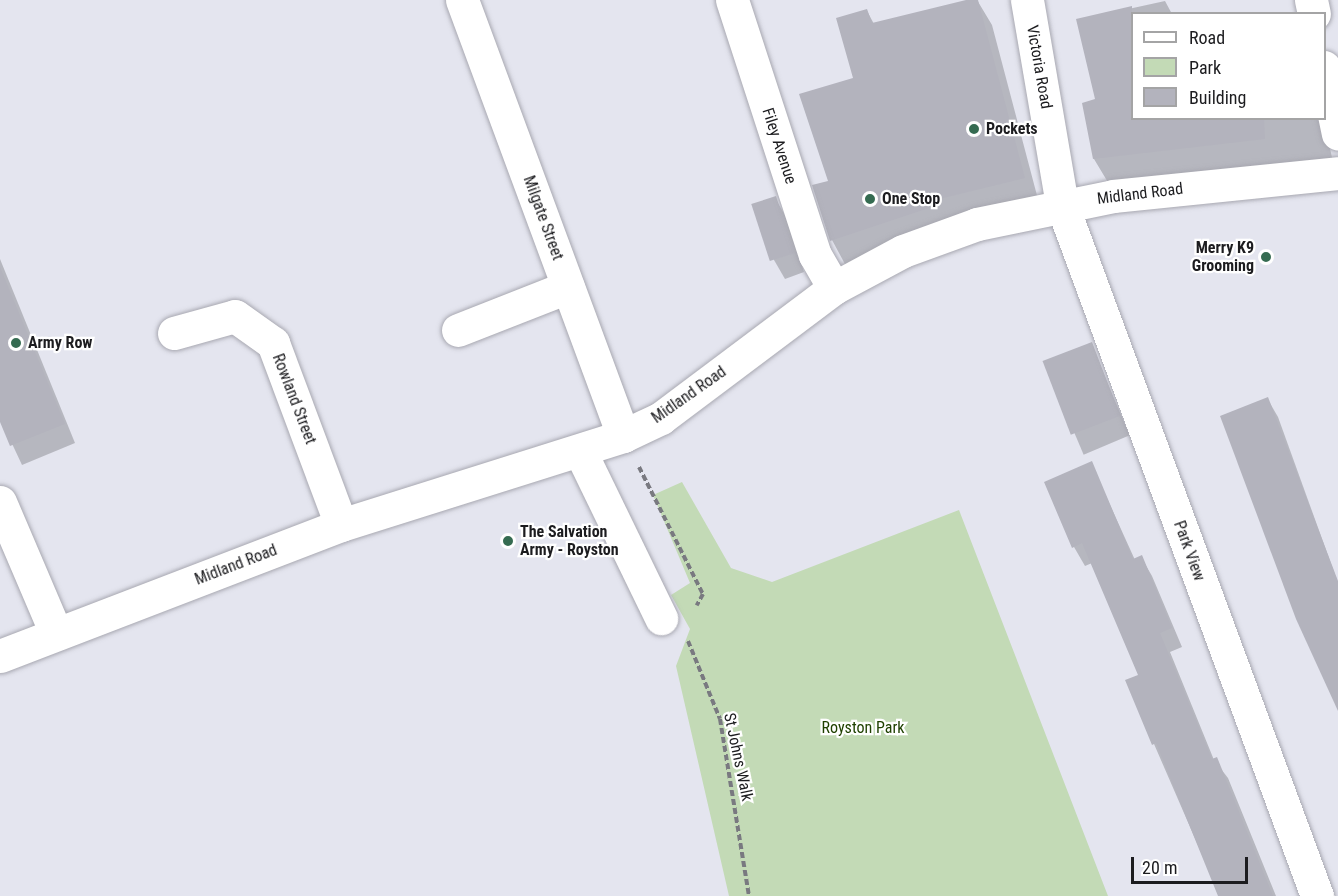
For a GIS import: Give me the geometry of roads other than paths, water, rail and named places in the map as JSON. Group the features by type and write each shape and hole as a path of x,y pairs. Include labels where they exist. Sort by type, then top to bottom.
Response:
{"street":[{"name":"Milgate Street","path":"462,0 623,436"},
{"name":"Filey Avenue","path":"732,0 815,255 834,288"},
{"name":"Victoria Road","path":"1027,0 1062,205"},
{"path":"1326,77 1338,134"},
{"name":"Midland Road","path":"0,656 341,525 580,452 623,436 661,418 834,288 903,251 956,232 1062,205 1113,196 1338,173"},
{"name":"Park View","path":"1062,205 1317,896"},
{"path":"458,330 568,287"},
{"name":"Rowland Street","path":"174,333 235,315 273,343 341,525"},
{"path":"580,452 672,624"},
{"path":"0,502 56,633"}],"place":[{"name":"Pockets","path":"974,129"},
{"name":"One Stop","path":"870,199"},
{"name":"Merry K9 Grooming","path":"1266,257"},
{"name":"Army Row","path":"16,343"},
{"name":"The Salvation Army - Royston","path":"508,541"}],"park label":[{"name":"Royston Park","path":"863,728"}]}
